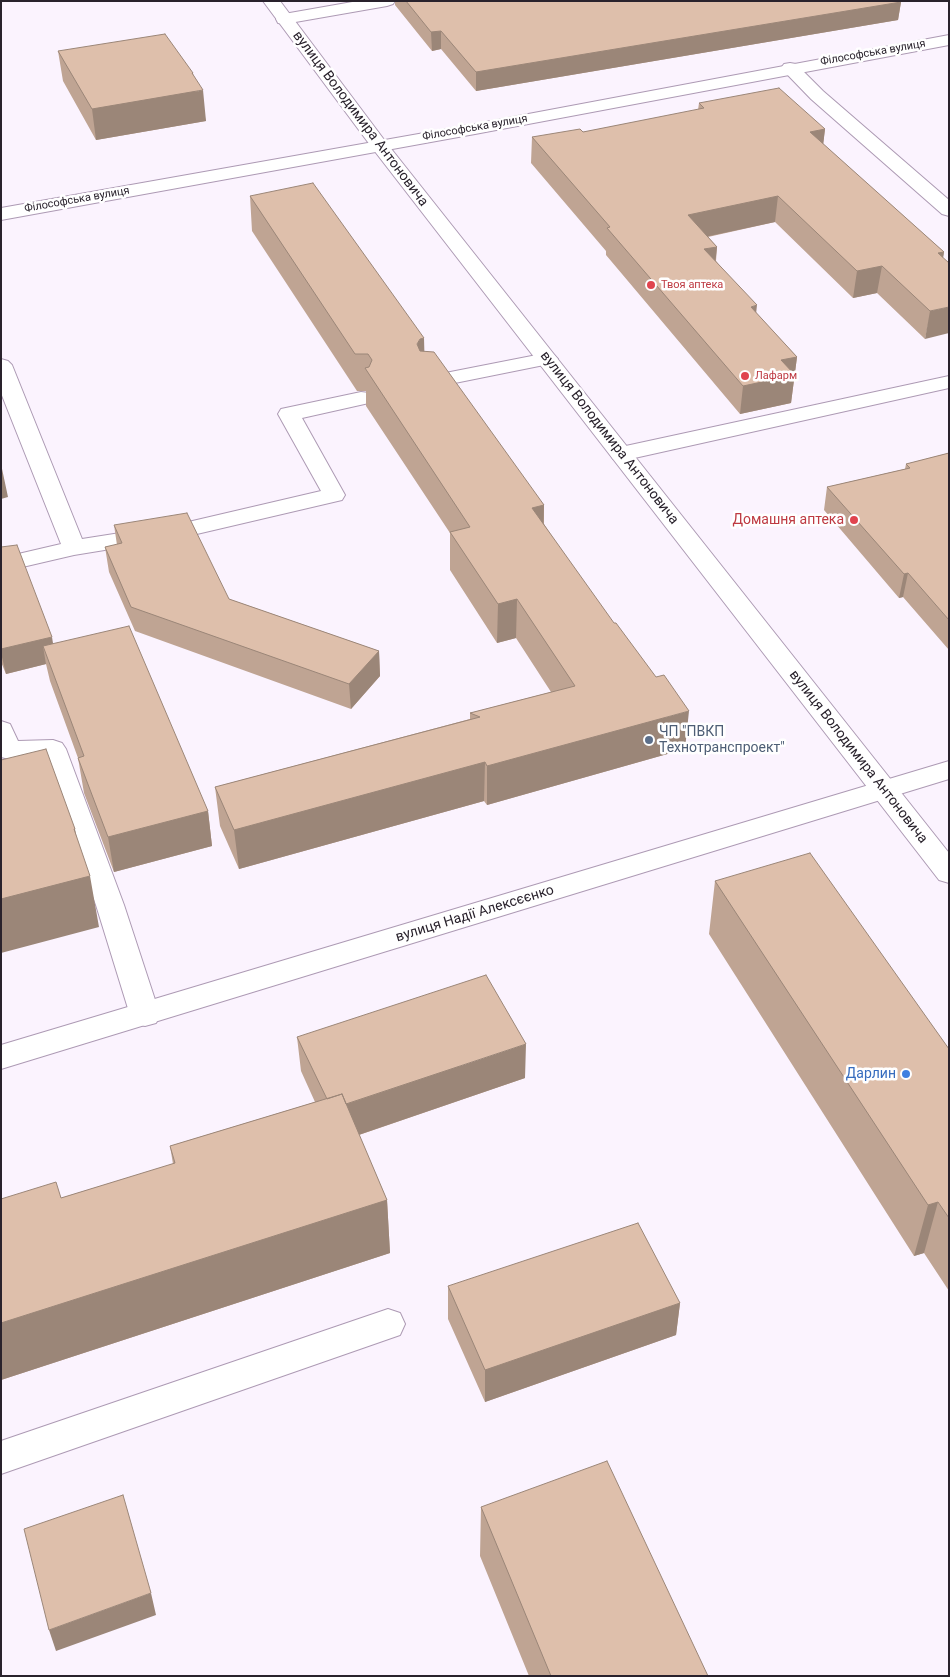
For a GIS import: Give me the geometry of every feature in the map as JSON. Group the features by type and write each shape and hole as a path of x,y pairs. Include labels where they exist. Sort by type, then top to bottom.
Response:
{"street":[{"name":"вулиця Володимира Антоновича","path":"271,1 378,145 949,873"},
{"path":"284,18 387,1"},
{"name":"Філософська вулиця","path":"1,214 949,40"},
{"path":"790,68 817,95 949,210"},
{"path":"430,382 546,359"},
{"path":"1,365 74,548"},
{"path":"621,454 949,382"},
{"path":"1,565 74,548 184,530 334,495 289,414 361,398"},
{"path":"1,730 9,750 53,749 110,905 145,1015"},
{"name":"вулиця Надії Алексєєнко","path":"1,1057 145,1015 949,770"},
{"path":"1,1458 388,1324"}],"building":[{"path":"406,1 901,2 476,72 441,31 431,32"},
{"path":"165,34 203,90 92,109 58,51"},
{"path":"779,88 825,129 810,132 944,252 938,253 949,263 949,307 930,311 882,266 857,271 778,196 688,215 717,247 704,249 757,305 751,307 797,357 781,360 795,375 743,386 607,228 610,227 532,137 580,129 583,132 704,108 699,103"},
{"path":"313,183 424,338 420,339 417,344 420,351 434,352 544,505 532,508 614,623 616,623 656,677 664,675 689,711 487,766 485,762 234,830 215,787 480,717 470,713 575,686 517,599 498,604 450,532 470,527 365,368 369,367 372,360 368,354 355,354 250,196"},
{"path":"949,453 949,620 908,573 904,574 827,487 910,468 906,464"},
{"path":"187,513 229,599 379,651 349,684 131,607 105,547 122,543 114,525"},
{"path":"17,545 52,637 1,649 1,547"},
{"path":"129,626 208,811 108,837 78,758 84,756 43,646"},
{"path":"46,749 90,876 1,899 1,760"},
{"path":"810,853 949,1049 949,1218 938,1202 928,1205 715,881"},
{"path":"486,975 526,1044 346,1104 342,1094 327,1099 297,1037"},
{"path":"342,1094 387,1200 1,1323 1,1199 56,1182 61,1198 175,1163 170,1146"},
{"path":"638,1223 680,1303 485,1370 448,1286"},
{"path":"607,1461 708,1676 551,1676 481,1507"},
{"path":"123,1495 151,1593 49,1630 24,1529"}],"place":[{"name":"Твоя аптека","path":"651,285"},
{"name":"Лафарм","path":"745,376"},
{"name":"Домашня аптека","path":"854,520"},
{"name":"ЧП \"ПВКП Технотранспроект\"","path":"649,740"},
{"name":"Дарлин","path":"906,1074"}]}
